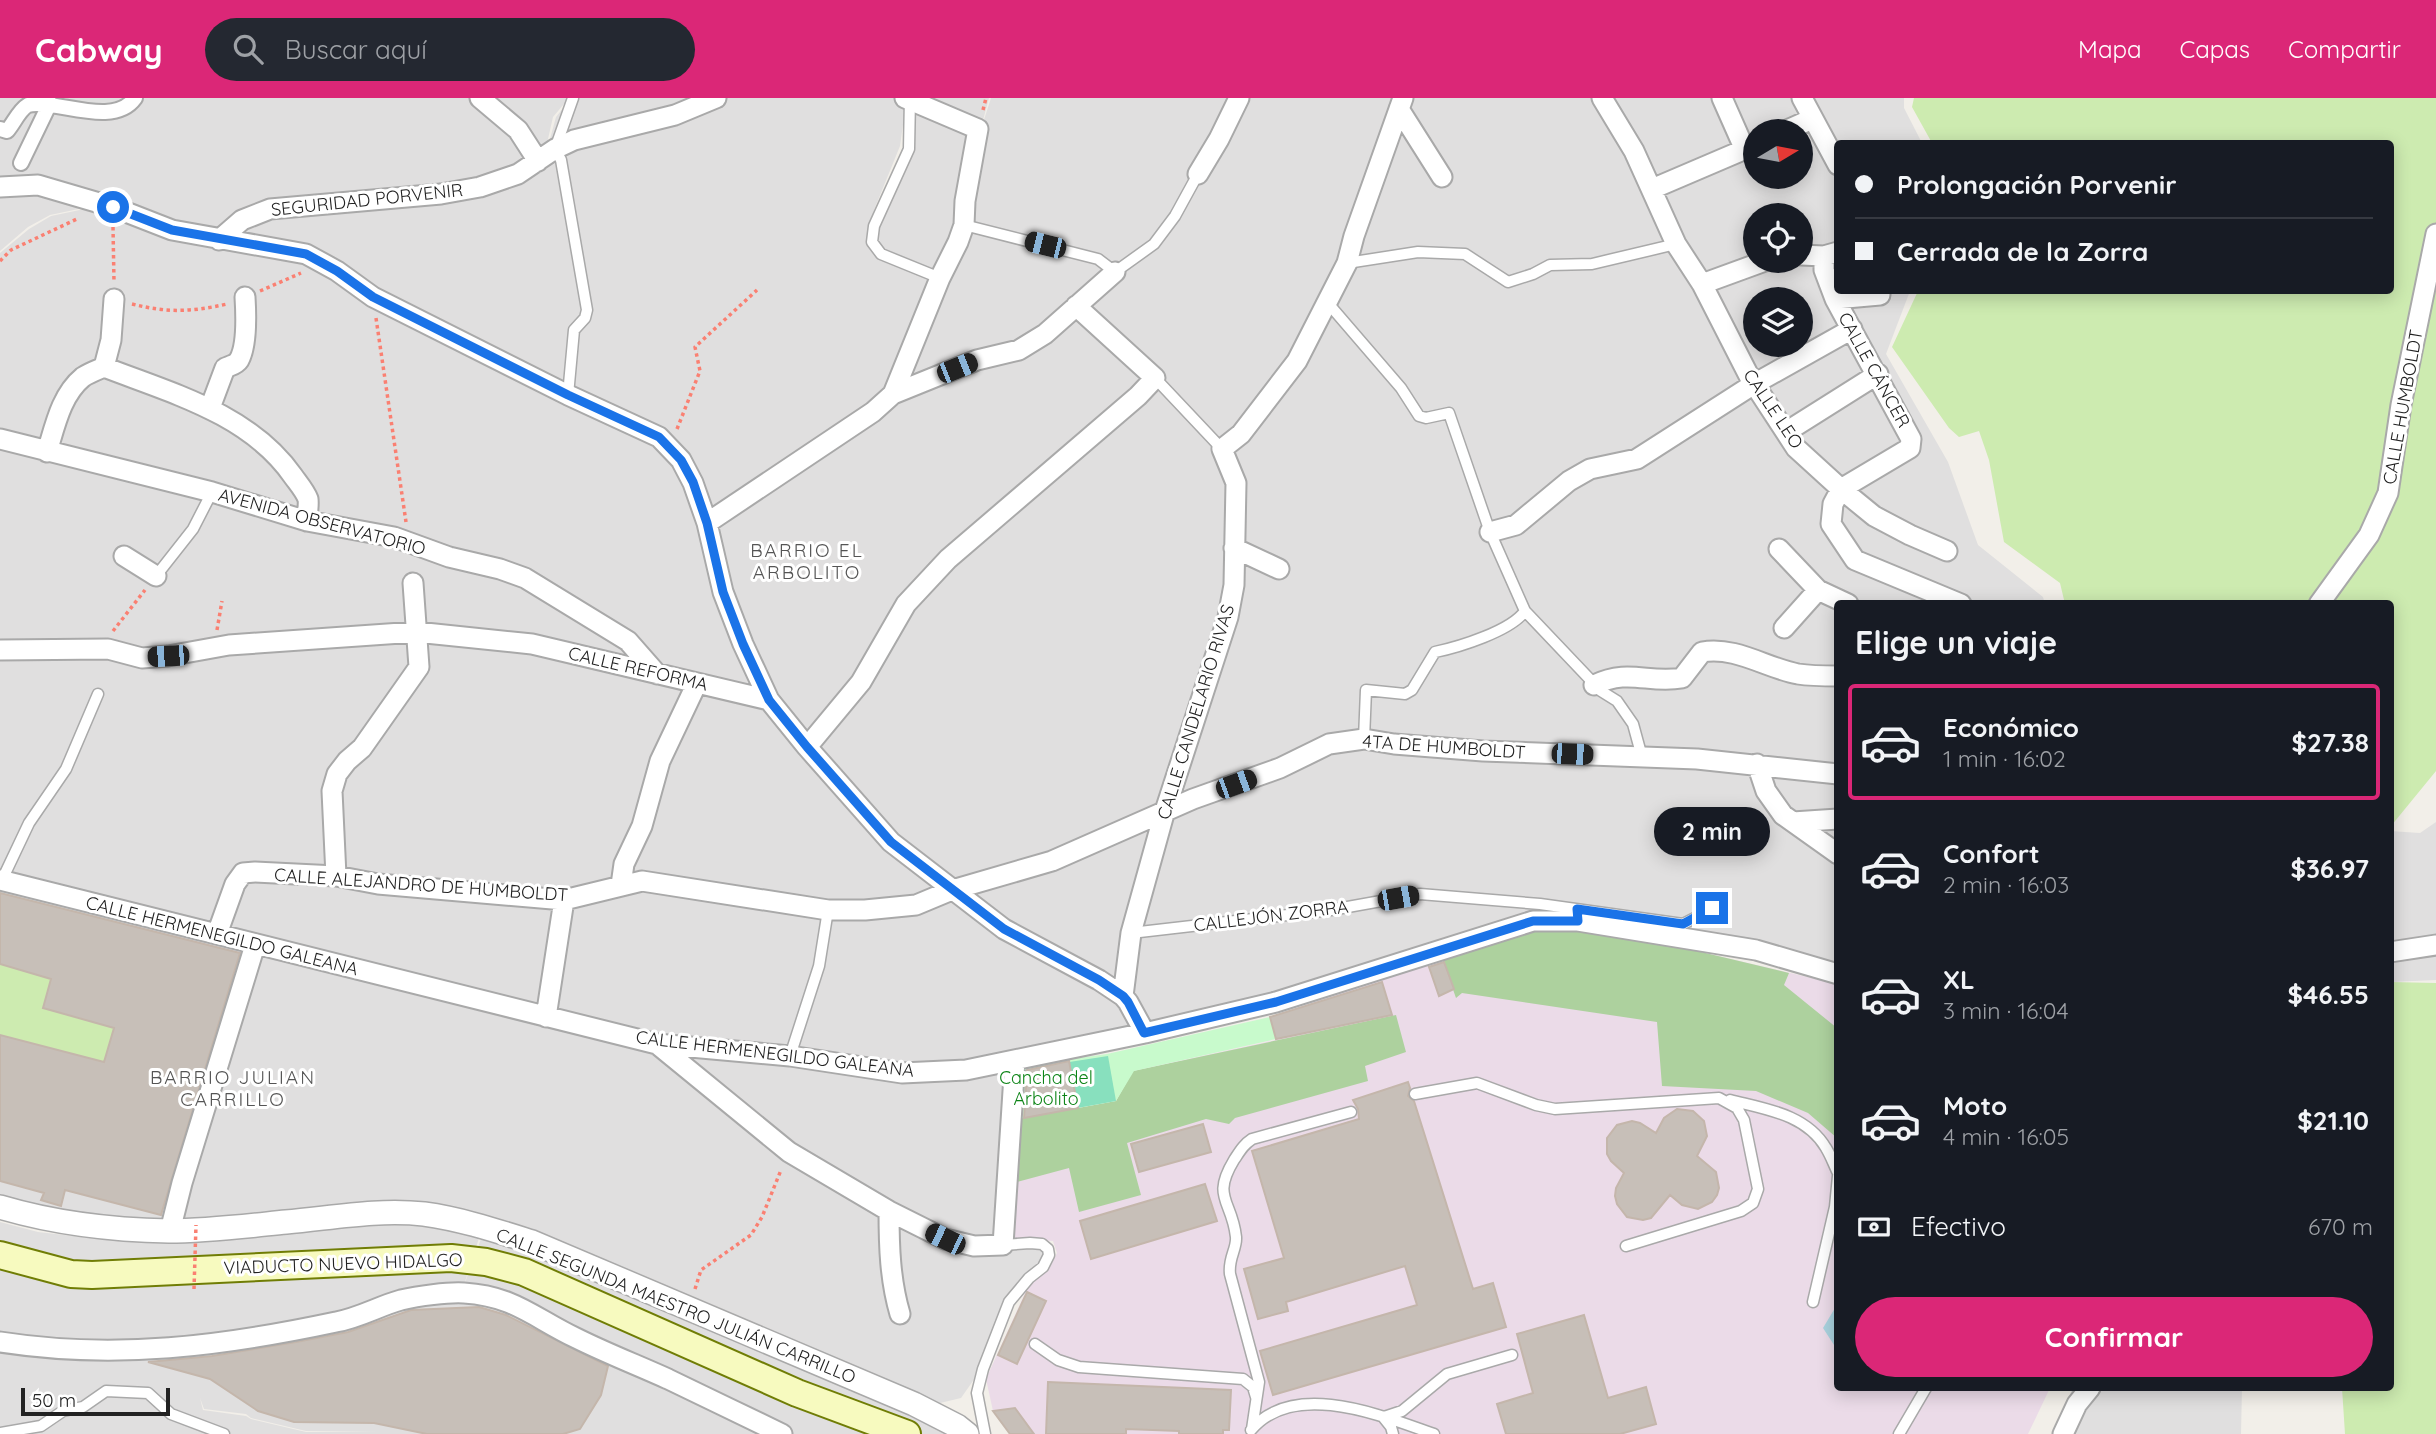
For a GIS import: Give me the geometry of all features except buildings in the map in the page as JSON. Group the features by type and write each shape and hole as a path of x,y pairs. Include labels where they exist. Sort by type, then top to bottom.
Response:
{"main road":[{"name":"VIADUCTO NUEVO HIDALGO","path":"0,1255 71,1273 92,1275 451,1258 486,1262 524,1272 797,1393 907,1434"}],"street":[{"path":"4,130 26,106 50,103 75,109 107,110 126,106 135,98"},
{"path":"480,98 518,130 538,161"},
{"name":"SEGURIDAD PORVENIR","path":"219,240 242,220 270,209 441,194 480,187 518,174 555,149 574,140 675,115 716,98"},
{"path":"1198,174 1239,98"},
{"name":"CALLE LEO","path":"1603,98 1634,150 1676,244 1702,284 1754,384 1796,448 1874,516 1947,551"},
{"path":"1722,98 1743,136"},
{"path":"1802,98 1812,119"},
{"path":"892,394 964,225 965,201 978,129 908,99"},
{"path":"21,163 50,103"},
{"path":"1401,103 1442,177"},
{"path":"1223,449 1241,434 1297,361 1347,263 1401,103"},
{"path":"1813,121 1834,157"},
{"path":"1652,189 1743,151"},
{"path":"0,187 38,185 110,206 172,230 307,254 337,271 373,297 568,395 659,437 681,460 693,482 707,523 723,592 769,700 807,747 891,842 1004,929 1099,980 1123,996 1144,1033"},
{"name":"CALLE HUMBOLDT","path":"2322,600 2369,535 2388,493 2401,405 2436,234"},
{"path":"1813,255 1831,254"},
{"name":"CALLE CÁNCER","path":"1831,254 1824,270 1835,299 1911,439 1910,448 1841,489"},
{"path":"1702,284 1743,269"},
{"path":"707,523 873,412 892,394 977,360 1019,350 1045,334 1115,272"},
{"path":"1835,299 1880,295"},
{"path":"211,408 225,368 234,366 239,360 246,323 244,297"},
{"path":"104,367 111,340 114,299"},
{"path":"807,747 861,682 906,604 948,559 1138,397 1155,378 1076,306"},
{"path":"1490,532 1516,525 1569,481 1590,469 1637,459 1754,384 1852,329"},
{"path":"47,452 59,411 65,401 83,377 104,367 211,408 275,453 308,500 307,521"},
{"path":"1786,432 1878,374"},
{"name":"AVENIDA OBSERVATORIO","path":"0,439 212,492 307,521 394,537 449,557 500,569 525,578 628,641 657,674"},
{"name":"CALLE CANDELARIO RIVAS","path":"1123,996 1131,933 1164,814 1228,617 1234,584 1236,483 1223,449"},
{"path":"1841,489 1832,504 1831,524 1855,560 1917,595 1941,600"},
{"path":"1234,548 1279,569"},
{"path":"1779,549 1818,590 1839,600"},
{"path":"124,556 156,576"},
{"path":"336,876 332,791 337,774 362,748 419,667 413,583"},
{"path":"1784,628 1818,590"},
{"name":"CALLE REFORMA","path":"0,650 108,649 142,658 213,648 416,632 532,644 769,700"},
{"path":"1594,685 1611,676 1639,676 1668,681 1682,678 1702,652 1714,650 1754,658 1797,674 1834,676"},
{"path":"621,885 624,864 642,826 660,761 696,683"},
{"name":"4TA DE HUMBOLDT","path":"952,890 1052,861 1193,799 1280,768 1329,744 1364,739 1483,751 1757,764 1834,774"},
{"path":"1757,764 1766,791 1783,815 1834,851"},
{"path":"1793,822 1834,819"},
{"name":"CALLE ALEJANDRO DE HUMBOLDT","path":"216,934 235,884 243,873 336,876 378,884 564,900 642,881 828,910 916,905 952,890"},
{"name":"CALLE HERMENEGILDO GALEANA","path":"1,880 657,1044 790,1056 902,1073 966,1070 1144,1033 1276,1002 1533,921 1577,915 1756,950 1834,973"},
{"path":"546,1017 564,900"},
{"path":"2394,951 2436,944"},
{"path":"170,1231 182,1183 255,945"},
{"path":"657,1044 789,1152 889,1211 945,1239 974,1246 1003,1245 1015,1060"},
{"name":"CALLE SEGUNDA MAESTRO JULIÁN CARRILLO","path":"0,1207 37,1218 112,1228 170,1231 365,1213 424,1214 478,1225 532,1242 914,1404 967,1434"},
{"path":"889,1211 889,1257 894,1295 900,1314"},
{"path":"0,1342 37,1348 152,1351 273,1336 343,1321 402,1300 462,1293 491,1297 520,1306 573,1337 782,1434"},
{"path":"2063,1434 2077,1404 2088,1391"}],"lane":[{"path":"568,395 571,342 574,330 585,318 586,299 561,160 555,149 573,98"},
{"path":"908,99 909,149 874,226 872,242 881,254 940,278"},
{"path":"964,225 1098,259 1115,272 1154,244 1175,216 1198,174"},
{"path":"1347,263 1418,252 1465,254 1508,282 1550,265 1591,264 1676,244"},
{"path":"1327,302 1401,388 1419,416 1426,418 1448,413 1490,532 1525,611 1594,685 1617,701 1633,724 1642,757"},
{"path":"1155,378 1223,449"},
{"path":"156,576 193,529 212,492"},
{"path":"1364,739 1366,690 1405,694 1412,690 1435,652 1498,630 1525,611"},
{"path":"1,880 29,823 66,769 98,694"},
{"name":"CALLEJÓN ZORRA","path":"1131,933 1331,910 1420,894 1540,904 1577,915 1683,924 1712,908"},
{"path":"790,1056 818,966 828,910"},
{"path":"1415,1094 1477,1083 1536,1105 1555,1109 1719,1098 1780,1113 1803,1123 1826,1147 1834,1166"},
{"path":"1626,1246 1741,1211 1753,1203 1758,1189 1744,1120 1737,1108 1719,1098"},
{"path":"1251,1432 1259,1382 1230,1274 1230,1254 1236,1245 1236,1236 1222,1188 1224,1177 1243,1145 1252,1139 1351,1112"},
{"path":"1813,1302 1834,1211"},
{"path":"985,1434 977,1393 983,1369 1009,1302 1029,1278 1043,1267 1049,1255 1048,1249 1042,1244 1003,1245"},
{"path":"1035,1344 1058,1360 1080,1367 1243,1379 1253,1387 1257,1401"},
{"path":"1383,1417 1402,1411 1447,1374 1512,1355"},
{"path":"5,1433 41,1426 62,1411 82,1407 106,1391 148,1393 171,1414 224,1434"},
{"path":"1899,1434 1924,1391"},
{"path":"1251,1432 1268,1415 1286,1407 1316,1404 1346,1407 1434,1434"},
{"path":"1383,1417 1393,1434"}],"path":[{"path":"0,261 11,250 110,206 114,299 160,311 193,311 226,304 300,275 307,254"},
{"path":"669,447 700,371 695,346 757,290"},
{"path":"373,297 409,542"},
{"path":"108,649 110,636 156,576"},
{"path":"213,648 222,601"},
{"path":"690,1310 701,1270 751,1236 789,1152"},
{"path":"194,1289 196,1225"}],"shaded area":[{"path":"0,98 569,98 553,117 548,139 551,148 493,186 283,211 217,238 93,206 50,215 28,227 0,251"},
{"path":"571,98 694,98 655,118 553,146 550,139 556,117"},
{"name":"BARRIO EL ARBOLITO","path":"703,98 900,98 906,103 900,146 874,210 868,242 876,254 942,278 966,228 981,129 991,98 1593,98 1649,191 1745,387 1681,429 1636,449 1682,431 1750,389 1679,239 1600,98 1904,98 1904,108 1920,140 1834,140 1834,294 1909,294 1886,354 1948,462 1978,545 2044,600 1834,600 1834,848 1770,803 1752,766 1643,755 1623,713 1527,615 1488,529 1506,525 1588,468 1618,456 1587,466 1505,522 1486,529 1526,616 1621,714 1642,759 1752,769 1769,804 1795,827 1834,852 1834,975 1555,920 1306,991 1013,1057 998,1244 973,1239 894,1207 792,1148 653,1037 0,878 0,253 29,229 51,216 94,207 175,237 215,241 245,225 284,213 444,199 495,188 575,142 655,122"},
{"path":"902,98 989,98 941,276 877,251 870,240 877,210 903,147 907,103"},
{"path":"2436,822 2436,980 2394,982 2394,831 2420,833"},
{"name":"BARRIO JULIAN CARRILLO","path":"0,883 652,1039 790,1150 892,1209 973,1240 1044,1243 1046,1257 1007,1302 982,1368 961,1398 940,1403 541,1234 481,1214 416,1202 178,1228 0,1205"},
{"path":"1697,951 1834,983 1834,1391 2049,1391 2028,1434 1010,1434 993,1411 986,1379 1029,1284 1048,1271 1057,1253 1053,1241 1009,1238 1018,1119 1116,1101 1133,1071 1276,1040 1270,1017 1442,958"},
{"path":"352,1208 480,1235 463,1288 482,1236 539,1236 947,1434 0,1434 0,1222 38,1232 117,1241","holes":["200,1398 204,1409 246,1414 251,1418 306,1431 377,1431 306,1432 251,1419 246,1416 203,1410"]},
{"path":"2071,1391 2242,1391 2241,1434 2060,1434"}],"green space":[{"path":"1914,98 2436,98 2436,771 2394,822 2394,600 2064,600 2060,583 2004,542 1989,460 1979,431 1959,437 1949,428 1892,347 1917,294 2394,294 2394,140 1930,140 1912,107"},
{"path":"1538,929 1606,934 1697,951 1789,973 1784,985 1834,1026 1834,1135 1808,1113 1756,1091 1662,1086 1657,1022 1462,993 1456,998 1442,958"},
{"path":"0,964 51,979 44,1008 114,1028 104,1062 0,1035"},
{"path":"2394,982 2436,983 2436,1434 2345,1434 2342,1391 2394,1391"},
{"path":"1396,1015 1406,1052 1365,1066 1368,1081 1235,1118 1229,1124 1206,1119 1127,1143 1141,1195 1079,1212 1069,1168 1013,1183 1018,1119 1116,1101 1133,1071"},
{"name":"Cancha del Arbolito","path":"1270,1017 1276,1039 1134,1071 1116,1101 1018,1119 1022,1066 1107,1054"},
{"path":"1108,1056 1116,1101 1044,1114 1037,1067"}],"water":[{"path":"1834,1310 1834,1345 1823,1328"}],"district":[{"name":"BARRIO EL ARBOLITO","path":"807,561"},
{"name":"BARRIO JULIAN CARRILLO","path":"233,1088"}],"route":[{"path":"113,207 172,230 306,254 337,271 373,297 568,395 659,437 681,460 693,482 707,523 723,592 769,700 807,747 891,842 1004,929 1099,980 1123,996 1144,1033 1276,1002 1533,921 1578,921 1577,909 1683,924 1712,908"}]}
